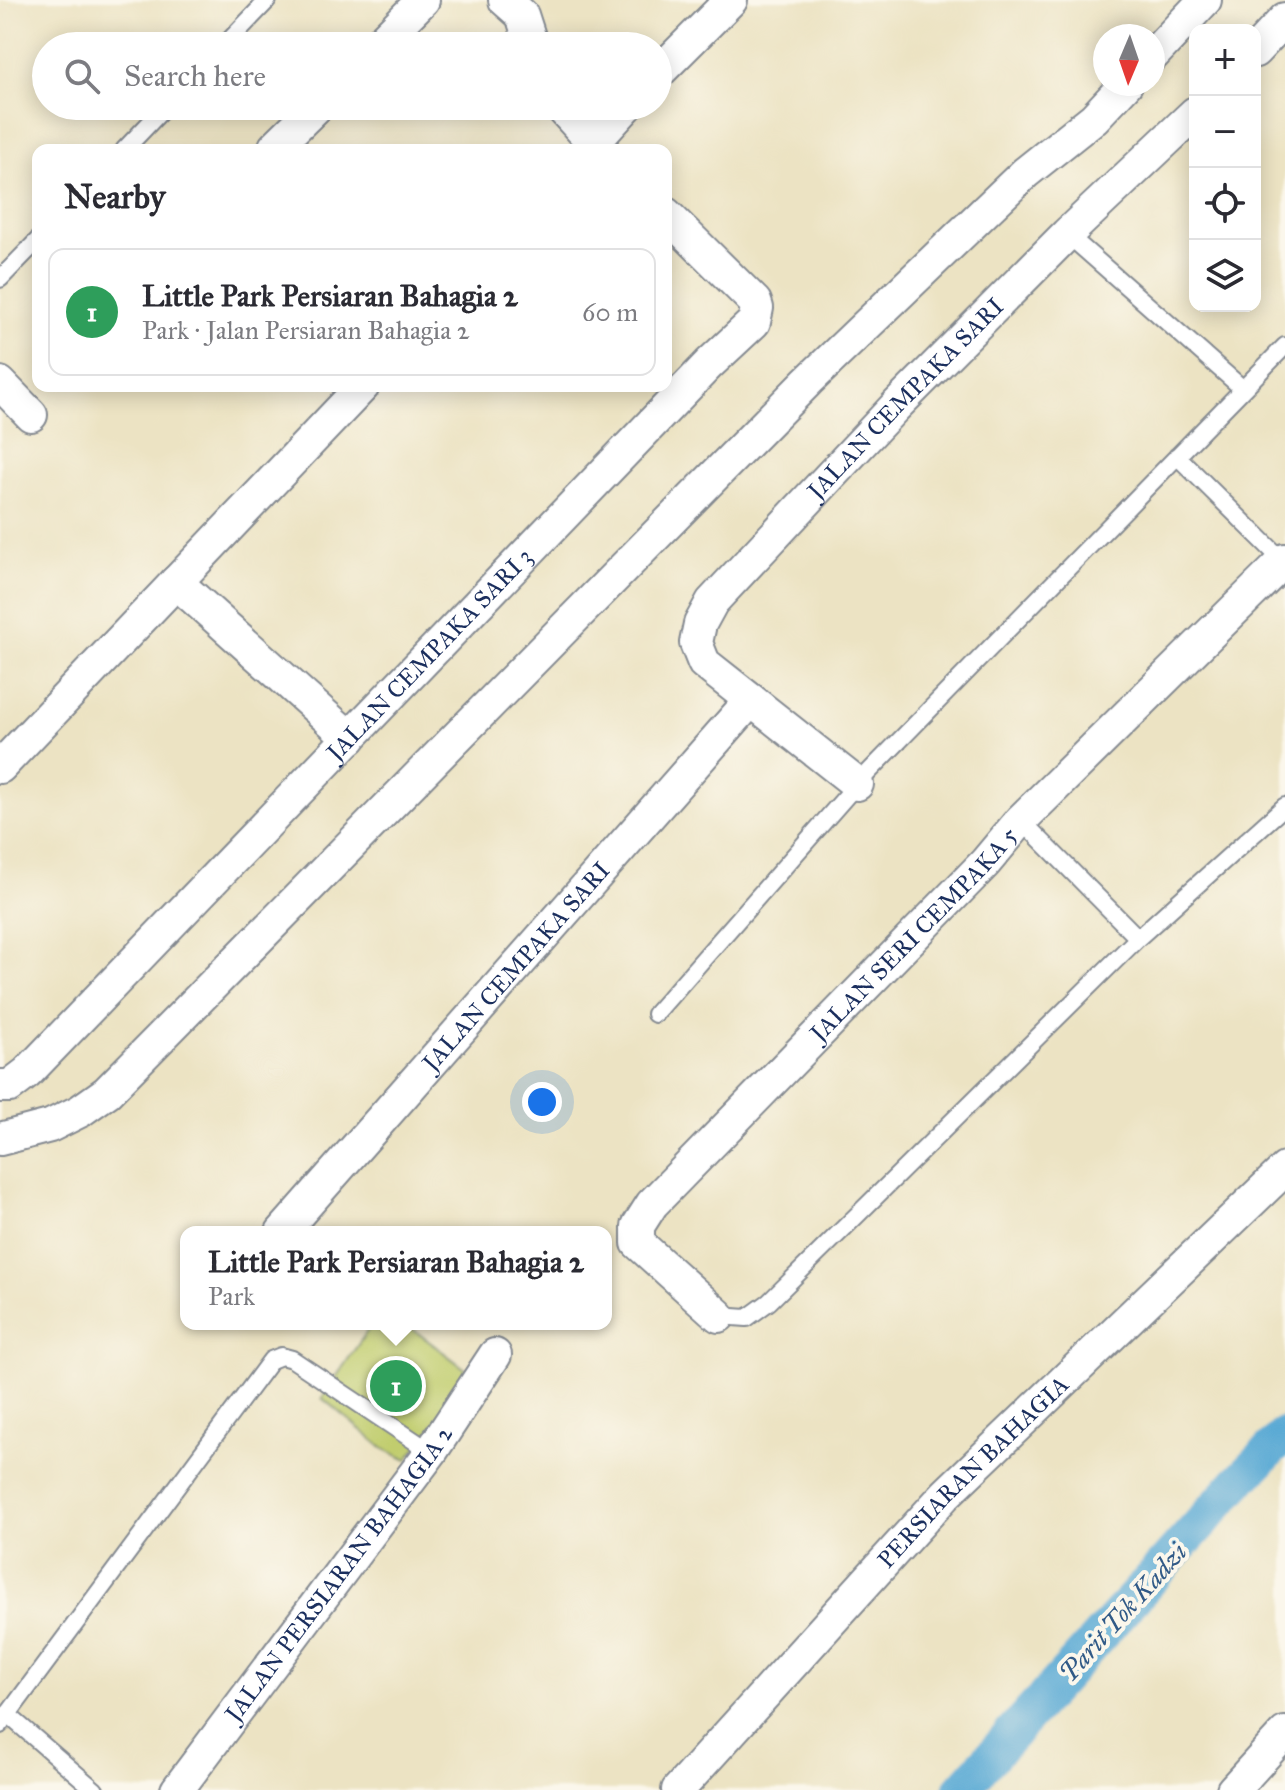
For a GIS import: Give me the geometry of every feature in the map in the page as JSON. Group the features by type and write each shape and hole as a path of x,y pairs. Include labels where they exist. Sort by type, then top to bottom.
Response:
{"street":[{"path":"391,32 423,0"},
{"path":"672,59 731,0"},
{"path":"1165,42 1205,0"},
{"path":"521,5 528,32"},
{"path":"1261,45 1285,19"},
{"path":"0,1139 50,1126 80,1111 107,1092 808,381 1025,173 1094,118 1115,96"},
{"name":"JALAN CEMPAKA SARI","path":"857,784 704,663 696,643 700,624 712,602 894,408 1067,234 1189,119"},
{"path":"278,144 303,120"},
{"path":"571,120 590,144"},
{"path":"596,144 616,120"},
{"name":"JALAN CEMPAKA SARI 3","path":"0,1086 10,1086 27,1073 709,364 754,322 755,302 672,220"},
{"path":"0,383 31,415"},
{"path":"0,767 357,392"},
{"name":"JALAN SERI CEMPAKA 5","path":"719,1316 638,1243 638,1226 652,1204 985,863 1021,820 1284,560"},
{"path":"176,582 350,738"},
{"name":"JALAN CEMPAKA SARI","path":"287,1226 751,700"},
{"name":"PERSIARAN BAHAGIA","path":"678,1790 946,1494 1285,1169"},
{"name":"JALAN PERSIARAN BAHAGIA 2","path":"177,1790 431,1452 495,1355"},
{"path":"1233,1790 1285,1733"}],"lane":[{"path":"237,32 268,0"},
{"path":"130,144 153,120"},
{"path":"1067,234 1243,389"},
{"path":"0,279 32,246"},
{"path":"655,1014 857,784 1285,346"},
{"path":"1177,456 1284,560"},
{"path":"719,1316 747,1318 769,1302 1138,938 1285,806"},
{"path":"1021,820 1138,938"},
{"path":"95,1790 4,1720 271,1360 281,1356 292,1359 431,1452"}],"green space":[{"path":"368,1330 414,1330 472,1374 407,1460 384,1449 322,1398"}],"waterway":[{"name":"Parit Tok Kadzi","path":"961,1790 1237,1483 1285,1435"}],"place":[{"name":"Little Park Persiaran Bahagia 2","path":"396,1386"}]}
